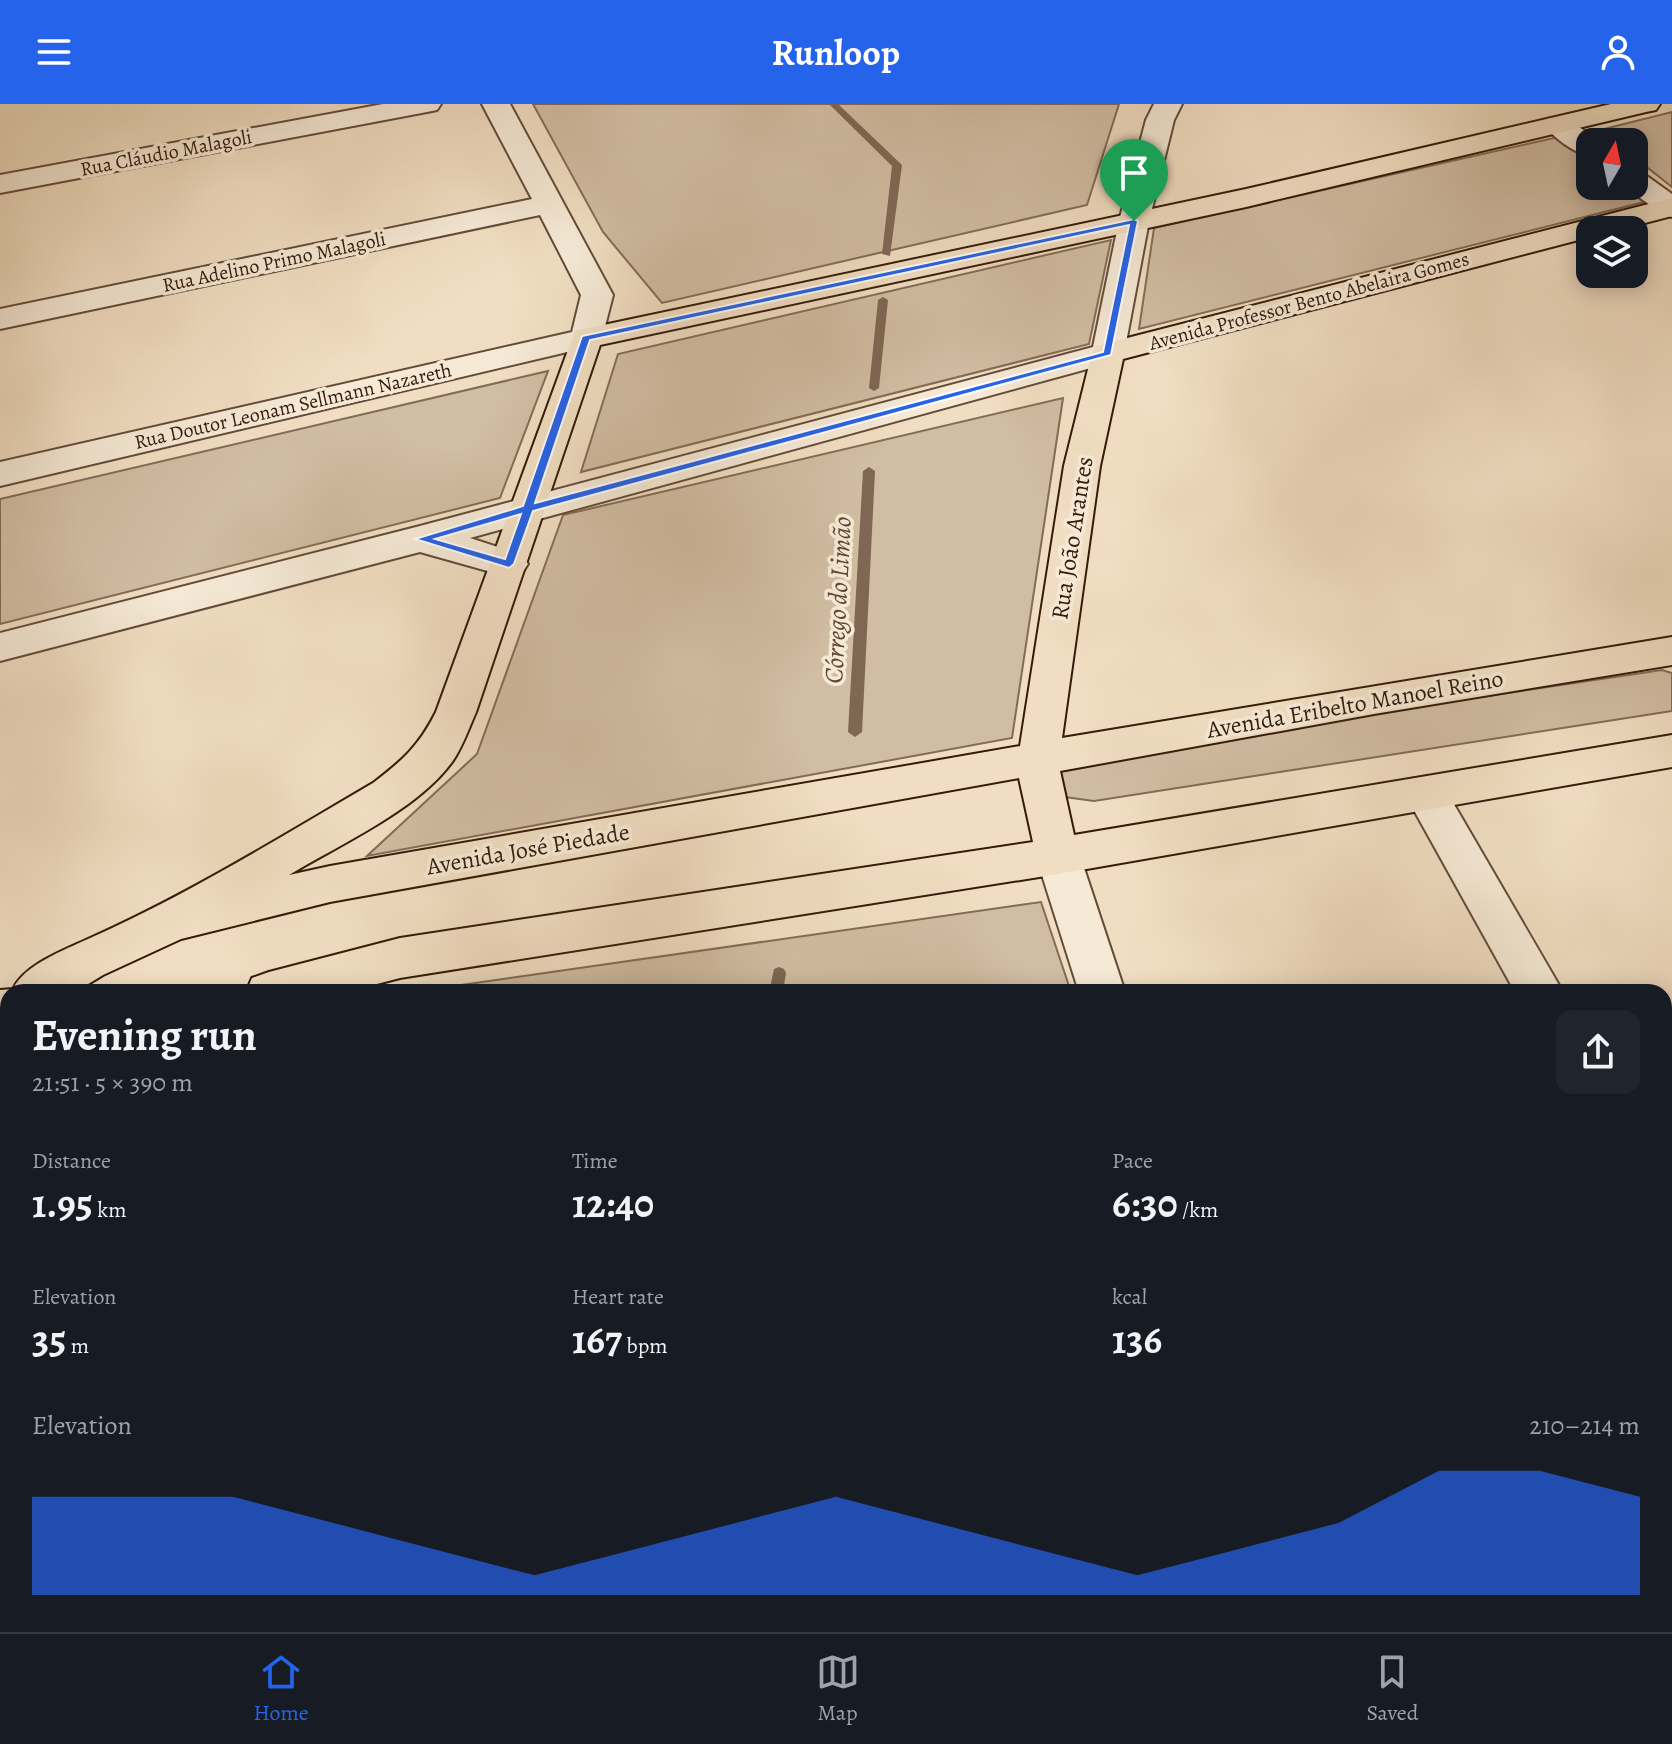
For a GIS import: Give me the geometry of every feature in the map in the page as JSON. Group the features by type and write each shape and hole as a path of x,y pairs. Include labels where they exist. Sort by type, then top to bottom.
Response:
{"main road":[{"path":"173,922 388,795 418,772 438,750 456,712 586,338 1134,221 1646,104"},
{"name":"Avenida Professor Bento Abelaira Gomes","path":"1108,353 1672,207"},
{"name":"Rua João Arantes","path":"1058,856 1043,800 1038,760 1082,466 1108,353"},
{"name":"Avenida Eribelto Manoel Reino","path":"1038,760 1374,699 1672,651"},
{"path":"300,984 400,958 1058,856 1672,751"},
{"name":"Avenida José Piedade","path":"48,984 87,961 173,922 330,884 1038,760"}],"street":[{"name":"Rua Cláudio Malagoli","path":"0,184 427,104"},
{"path":"496,104 597,295 586,338"},
{"name":"Rua João Arantes","path":"1108,353 1134,221 1160,120 1168,104"},
{"path":"1558,125 1576,138"},
{"path":"1648,190 1672,207"},
{"name":"Rua Adelino Primo Malagoli","path":"0,319 549,204"},
{"name":"Rua Doutor Leonam Sellmann Nazareth","path":"0,474 586,338"},
{"name":"Avenida Professor Bento Abelaira Gomes","path":"528,508 1108,353"},
{"path":"0,647 420,539 528,508"},
{"path":"420,539 465,549 509,564"},
{"path":"1426,794 1535,984"},
{"path":"1058,856 1099,984"}],"shaded area":[{"path":"533,104 1119,104 1087,205 662,303 603,232"},
{"path":"1672,112 1672,187 1648,168 1648,128 1608,128"},
{"path":"1558,137 1576,150 1576,200 1644,202 1588,216 1576,216 1576,219 1139,329 1154,228"},
{"path":"1111,240 1089,344 581,472 618,354"},
{"path":"548,371 500,498 0,624 0,499"},
{"path":"1063,398 1012,738 367,856 477,754 563,515"},
{"path":"1662,670 1672,673 1672,711 1094,801 1065,797 1052,761"},
{"path":"1041,902 1068,984 468,984"}],"waterway":[{"name":"Córrego do Limão","path":"833,104 897,165 887,254"},
{"name":"Córrego do Limão","path":"874,388 883,300"},
{"name":"Córrego do Limão","path":"855,732 869,471"},
{"name":"Córrego do Limão","path":"777,984 779,973"}],"route":[{"path":"1134,221 586,338 528,508 509,564 465,549 420,539 528,508 1108,353 1134,221"}]}
